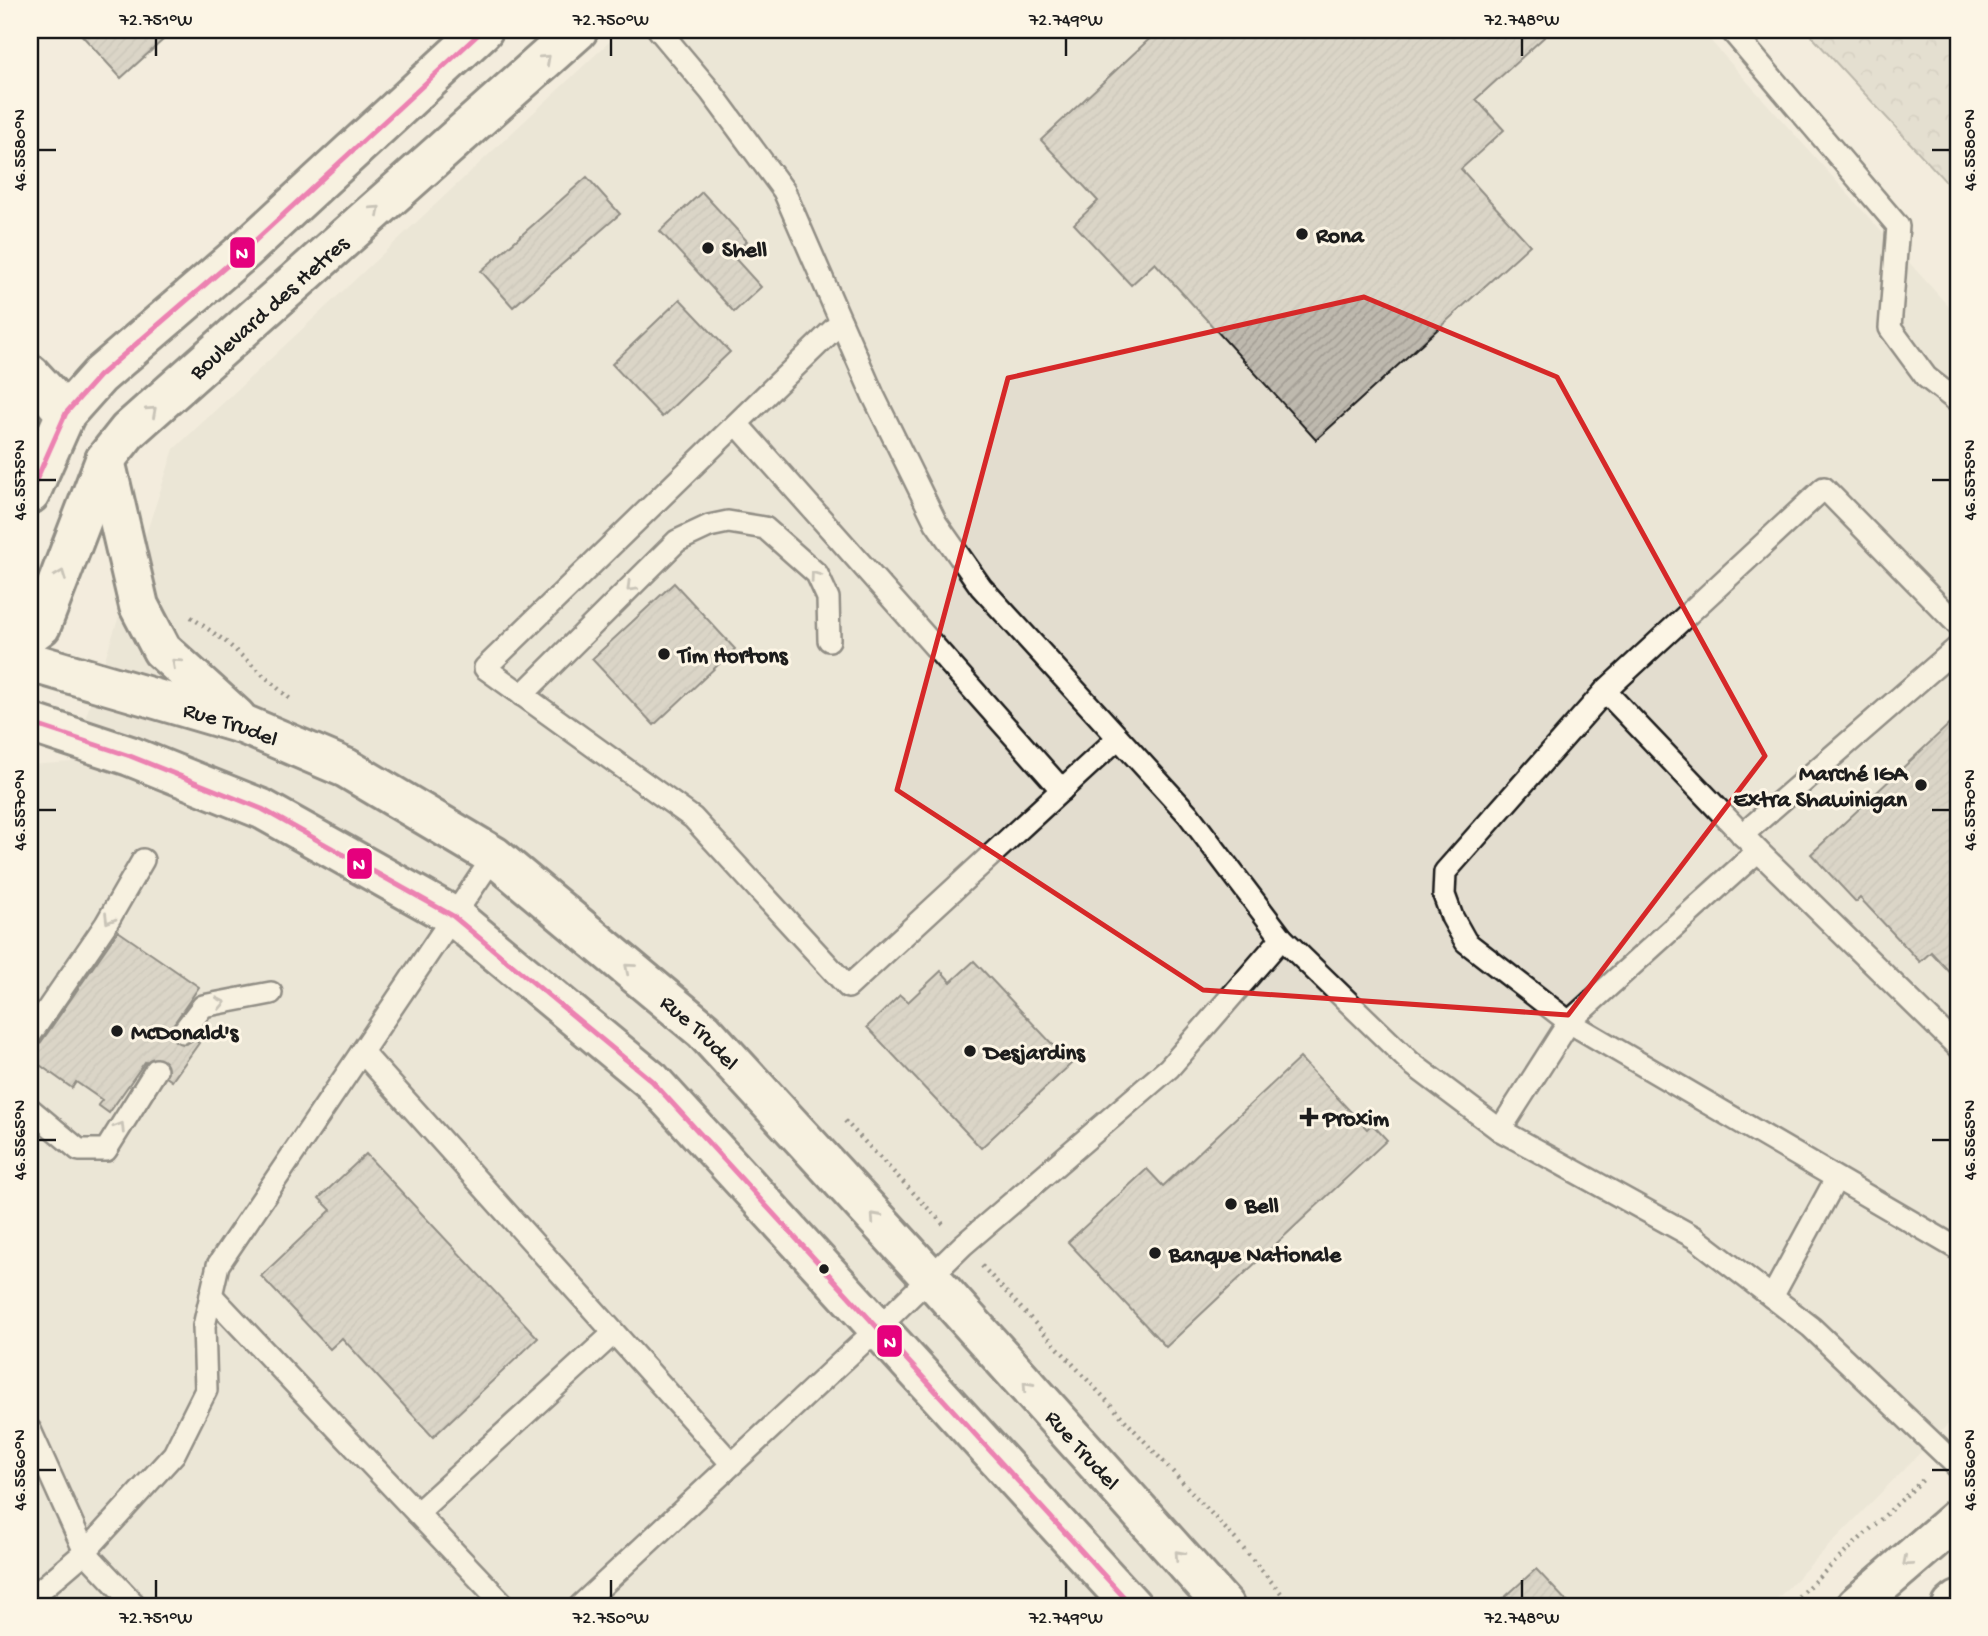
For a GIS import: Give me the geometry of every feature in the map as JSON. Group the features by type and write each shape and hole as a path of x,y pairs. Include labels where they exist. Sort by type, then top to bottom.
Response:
{"main road":[{"path":"30,494 66,413 99,376 244,251 483,30"},
{"name":"Boulevard des Hetres","path":"30,634 41,626 105,460 128,431 578,30"},
{"path":"30,374 66,413"},
{"path":"105,460 138,606 162,650 245,725"},
{"name":"Rue Trudel","path":"30,662 245,725 346,768 494,856 704,1031 929,1276 1224,1606"},
{"path":"30,723 130,755 262,809 453,916 652,1081 1132,1606"},
{"path":"1856,1606 1958,1518"},
{"path":"1952,1606 1958,1601"}],"lane":[{"path":"659,30 711,92 784,191 873,395 936,523 981,587 1188,814 1282,938 1411,1063 1500,1130 1694,1237 1811,1327 1953,1461"},
{"path":"1731,30 1898,226 1890,328 1926,377 1958,402"},
{"path":"841,322 485,668 693,818 848,987 1118,738"},
{"path":"737,424 1062,790"},
{"path":"1958,625 1824,488 1605,691 1445,872 1444,895 1466,942 1569,1022 1958,1249"},
{"path":"522,695 677,541 709,526 728,522 765,528 817,574 828,598 829,640"},
{"path":"1742,835 1958,647"},
{"path":"1605,691 1742,835 1958,1047"},
{"path":"1500,1130 1569,1022 1758,851"},
{"path":"30,1599 85,1552 174,1454 206,1391 204,1326 218,1265 494,856"},
{"path":"30,1035 106,924 143,860"},
{"path":"580,1606 878,1328 929,1276 1169,1068 1282,938"},
{"path":"183,1032 203,1006 271,993"},
{"path":"362,1052 732,1464"},
{"path":"30,1109 79,1150 106,1150 156,1070"},
{"path":"1772,1297 1836,1179"},
{"path":"211,1295 505,1606"},
{"path":"417,1513 614,1333"},
{"path":"30,1430 85,1552 136,1606"}],"path":[{"path":"997,1283 1236,1540 1292,1606"},
{"path":"1787,1606 1953,1461"}],"highlighted area":[{"path":"1364,297 1557,377 1765,756 1568,1015 1203,990 897,790 1008,378"}],"shaded area":[{"path":"622,30 1701,30 1958,317 1958,1414 1770,1606 30,1606 30,765 71,762 174,449"}],"green space":[{"path":"1806,30 1958,30 1958,195"}],"building":[{"path":"77,30 174,30 121,78"},
{"name":"Rona","path":"1159,30 1552,30 1476,99 1504,130 1461,169 1530,245 1316,440 1155,263 1131,285 1074,224 1098,201 1041,140"},
{"path":"587,177 620,214 513,307 481,271"},
{"name":"Shell","path":"702,192 747,241 732,255 761,287 734,312 660,231"},
{"name":"Shell","path":"680,299 730,352 662,417 612,364"},
{"path":"674,583 735,649 654,725 592,659"},
{"name":"Marché IGA Extra Shawinigan","path":"1958,716 1958,981 1931,952 1920,962 1860,898 1856,902 1811,854"},
{"path":"118,931 199,987 173,1025 199,1043 172,1081 145,1062 109,1113 98,1105 102,1100 76,1082 72,1088 30,1058"},
{"path":"974,961 1071,1064 981,1148 867,1027 900,995 908,1002 941,971 951,982"},
{"path":"1300,1058 1367,1129 1372,1124 1387,1140 1166,1347 1068,1242 1147,1169 1163,1186"},
{"path":"366,1154 538,1338 433,1437 342,1338 330,1349 261,1276 331,1210 319,1198"},
{"path":"1536,1569 1571,1606 1495,1606"}],"transit line":[{"name":"N","path":"30,494 66,413 99,376 244,251 483,30"},
{"name":"N","path":"30,723 130,756 262,809 453,916 652,1081 1132,1606"}],"place":[{"name":"Rona","path":"1302,234"},
{"name":"Shell","path":"708,248"},
{"name":"Tim Hortons","path":"664,654"},
{"name":"Marché IGA Extra Shawinigan","path":"1921,785"},
{"name":"McDonald's","path":"117,1031"},
{"name":"Desjardins","path":"970,1051"},
{"name":"Proxim","path":"1309,1117"},
{"name":"Bell","path":"1231,1204"},
{"name":"Banque Nationale","path":"1155,1253"}]}
